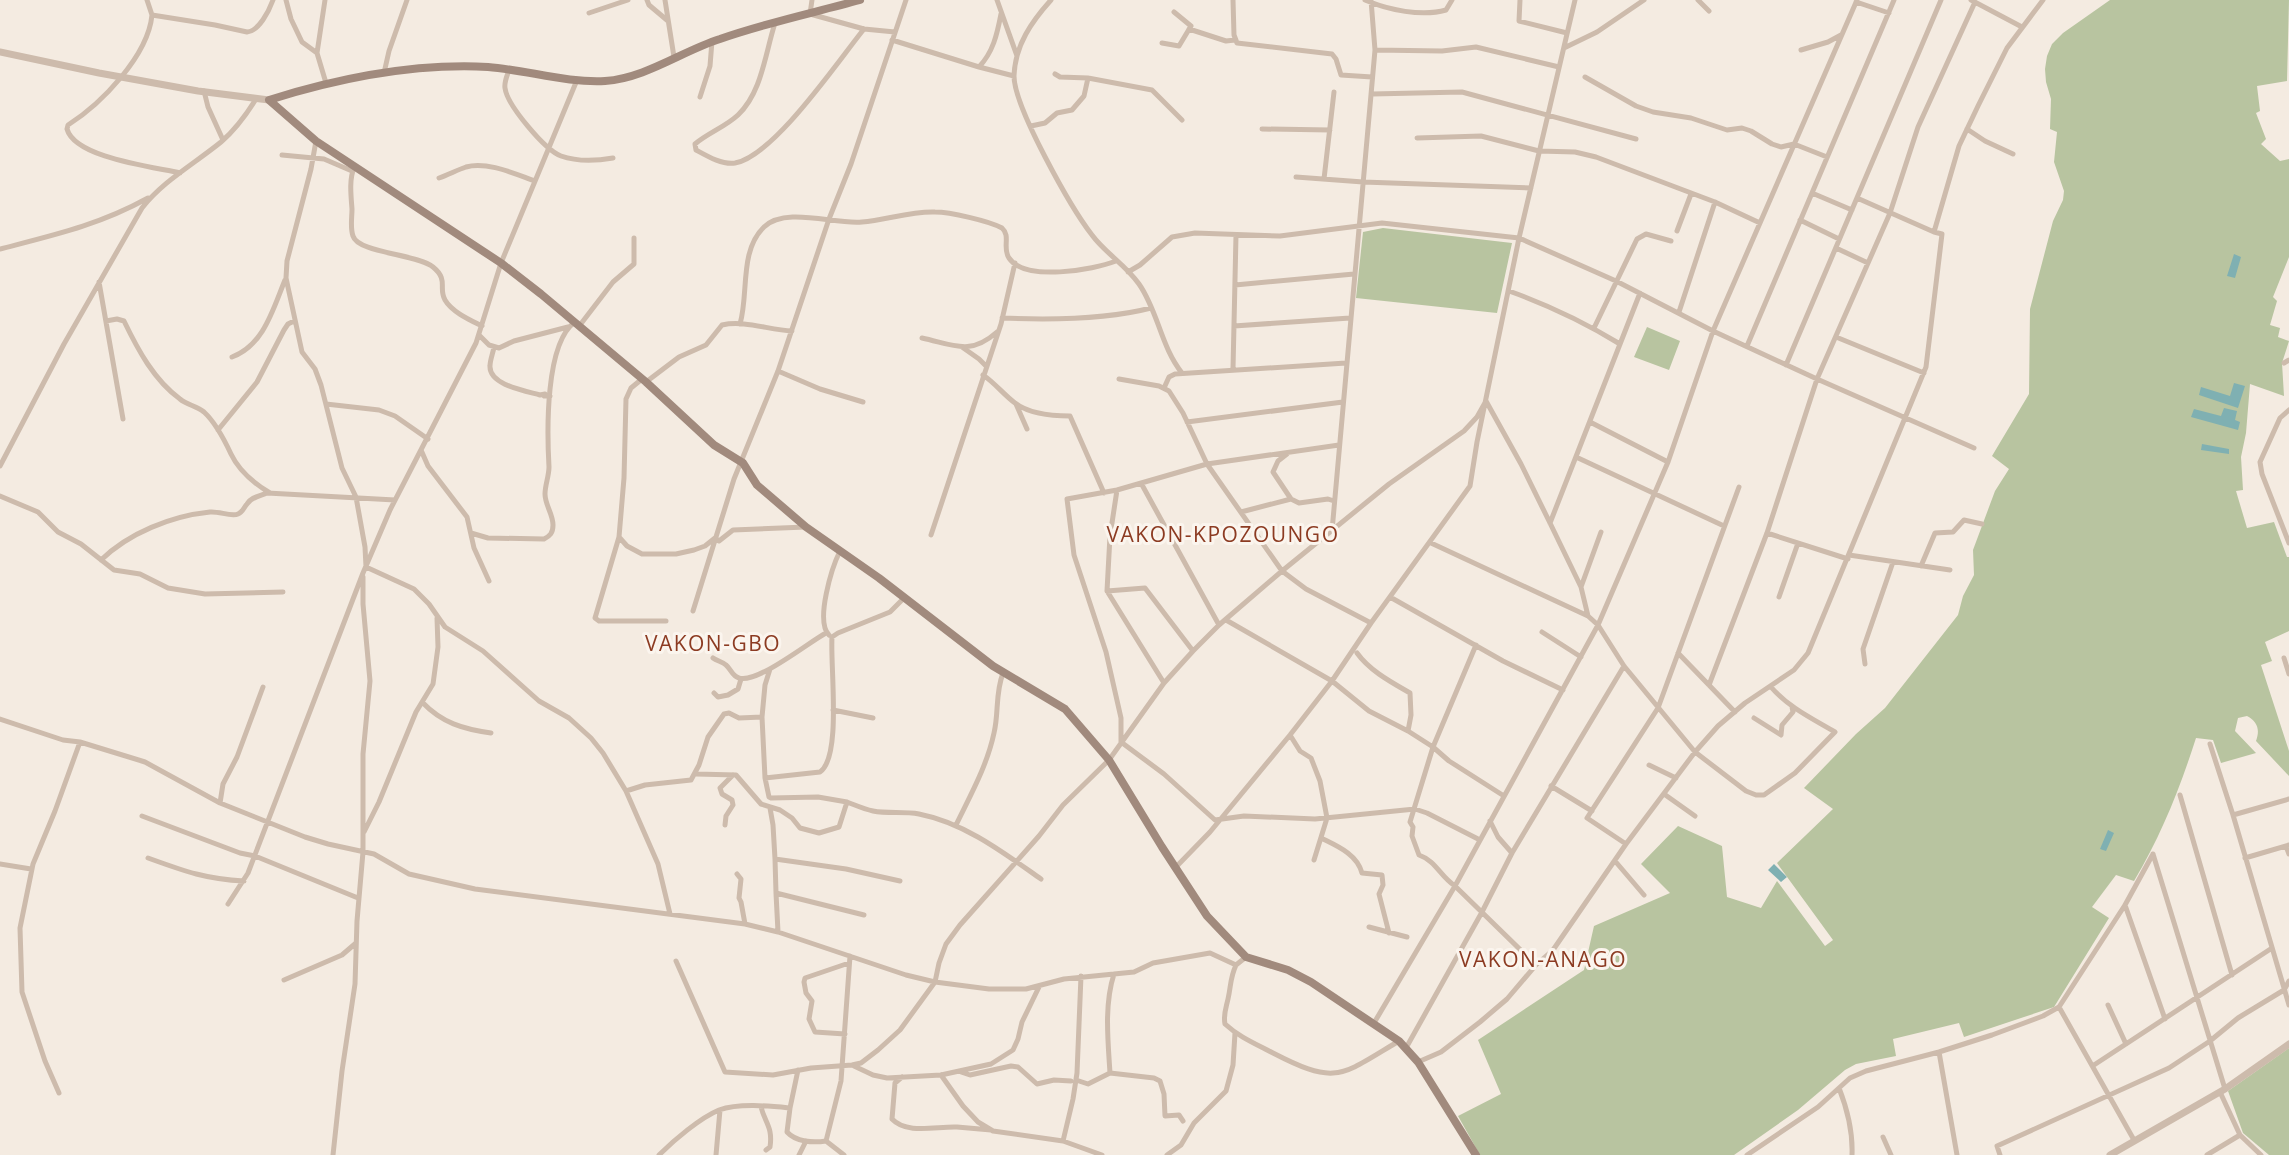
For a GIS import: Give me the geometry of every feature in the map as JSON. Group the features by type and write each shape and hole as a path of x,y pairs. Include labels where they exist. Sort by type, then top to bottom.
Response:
{"main road":[{"path":"269,100 326,83 384,73 444,67 509,70 577,80 620,79 637,74 712,41 860,0"},
{"path":"269,100 353,170 501,263 644,380 714,445 742,463 757,485 807,527 1003,673 1065,709 1109,760 1207,916 1246,957 1297,974 1399,1041 1418,1062 1476,1155"}],"street":[{"path":"147,0 152,15 151,26 140,49 110,89 68,125 68,134 92,152 180,173"},
{"path":"152,15 252,32 257,28 273,0"},
{"path":"286,0 291,19 302,42 317,53"},
{"path":"325,0 317,53 326,83"},
{"path":"384,73 389,51 407,0"},
{"path":"589,13 628,0"},
{"path":"647,0 649,5 668,21"},
{"path":"665,0 674,57"},
{"path":"812,0 810,14 864,29 895,32"},
{"path":"693,611 734,479 778,371 906,0"},
{"path":"997,0 1018,57"},
{"path":"1052,0 1028,27 1014,76 1016,89 1031,126 1080,218 1116,261 1140,285 1173,363 1182,373"},
{"path":"1233,0 1235,40"},
{"path":"1332,531 1358,226 1372,94 1375,50 1369,1 1389,8 1437,12 1446,10 1452,0"},
{"path":"1521,0 1519,21 1567,33"},
{"path":"1175,868 1220,820 1332,681 1470,486 1477,442 1539,150 1575,0"},
{"path":"1564,48 1598,32 1644,0"},
{"path":"1698,0 1709,11"},
{"path":"1747,346 1894,0"},
{"path":"1786,365 1941,0"},
{"path":"1934,232 1959,146 2007,48 2043,0"},
{"path":"1374,1023 1455,886 1598,625 1668,462 1713,331 1856,1 1889,13"},
{"path":"1709,685 1767,533 1817,379 1890,213 1918,127 1973,1 2022,27"},
{"path":"1162,43 1179,46 1191,26 1174,12"},
{"path":"979,67 987,59 994,44 1001,13"},
{"path":"775,23 756,90 750,101 728,123 694,144 696,150 722,162 732,163 743,161 765,147 813,93 864,29"},
{"path":"1189,29 1226,41 1235,40 1242,45 1332,54 1341,75 1372,77"},
{"path":"1801,50 1828,42 1842,34"},
{"path":"892,40 1014,76"},
{"path":"700,97 710,66 712,41"},
{"path":"1375,50 1442,51 1476,47 1559,67"},
{"path":"0,52 204,92 269,100"},
{"path":"509,70 505,91 518,114 549,146 562,156 584,161 613,158"},
{"path":"1055,74 1060,77 1088,78 1152,90 1182,120"},
{"path":"1585,77 1636,106 1653,112 1691,118 1727,130 1742,128 1764,141 1781,147 1794,144 1827,158"},
{"path":"1031,126 1045,123 1057,113 1072,110 1084,96 1088,78"},
{"path":"228,904 244,880 255,856 363,573 395,500 479,335 501,263 577,80"},
{"path":"204,92 208,107 223,140"},
{"path":"1324,179 1334,92"},
{"path":"1372,94 1462,92 1636,139"},
{"path":"0,249 78,230 125,211 152,195 223,140 244,118 256,99"},
{"path":"1262,129 1330,130"},
{"path":"1967,129 1985,141 2013,154"},
{"path":"1417,138 1481,136 1539,150 1575,152 1596,157 1715,202 1760,223"},
{"path":"316,141 287,261 286,278 302,352 315,369 342,468 356,497 365,547 366,567"},
{"path":"282,154 330,161 353,170 352,235 355,242 372,249 430,264 442,278 445,300 458,312 482,326"},
{"path":"439,178 477,165 535,181"},
{"path":"1296,177 1363,182 1531,188"},
{"path":"1812,193 1852,210"},
{"path":"1677,231 1691,194"},
{"path":"0,466 133,221 152,195"},
{"path":"1418,1062 1441,1052 1507,999 1564,937 1626,844 1695,752 1718,726 1794,670 1808,653 1924,373 1942,234 1857,198"},
{"path":"1679,312 1715,202"},
{"path":"740,324 752,249 764,227 784,218 860,222 934,211 1002,228 1006,234 1007,255 1015,263 1031,269 1061,272 1100,267 1116,261"},
{"path":"1800,220 1839,239"},
{"path":"1128,272 1140,265 1172,237 1213,233 1280,236 1382,223 1520,238 1616,281 1713,331 1786,365 1974,448"},
{"path":"1594,328 1631,248 1643,234 1671,242"},
{"path":"1233,369 1236,235"},
{"path":"471,532 488,538 544,539 550,536 553,525 545,495 548,474 550,396 556,349 574,325 613,282 634,264 634,238"},
{"path":"1836,248 1868,262"},
{"path":"931,535 998,331 1015,263"},
{"path":"1235,285 1354,274"},
{"path":"232,357 248,349 259,337 286,278"},
{"path":"99,282 123,419"},
{"path":"1509,291 1548,305 1620,344"},
{"path":"1551,523 1640,293"},
{"path":"1002,318 1080,316 1135,312 1151,308"},
{"path":"1234,326 1350,318"},
{"path":"106,321 117,319 124,321 136,346 161,383 180,399 203,412 226,441 231,454 246,475 271,493"},
{"path":"218,430 257,382 284,330 294,321"},
{"path":"666,621 599,621 595,618 616,554 619,537 624,478 626,399 631,388 679,357 706,345 722,325 740,324 770,330 792,331"},
{"path":"479,335 485,342 499,348 514,341 574,325"},
{"path":"922,338 960,346 980,345 998,331"},
{"path":"1836,337 1924,373"},
{"path":"960,346 979,358 986,366"},
{"path":"494,347 489,367 493,375 504,384 550,396"},
{"path":"1164,388 1169,377 1182,373 1346,363"},
{"path":"778,371 820,389 862,402"},
{"path":"983,375 1016,404 1026,429"},
{"path":"1119,379 1164,388 1178,404 1207,465 1282,571 1306,589 1371,623"},
{"path":"1486,401 1551,523 1581,587 1588,616"},
{"path":"676,962 726,1072 773,1075 861,1063 892,1037 910,1018 935,982 946,944 960,925 1039,836 1063,805 1109,760 1164,683 1193,651 1219,625 1282,571 1389,484 1464,431 1477,417 1486,401"},
{"path":"1187,422 1343,402"},
{"path":"326,404 379,410 395,416 428,439"},
{"path":"1016,404 1055,416 1070,416 1104,493"},
{"path":"2288,412 2280,418 2260,462 2262,474 2289,543"},
{"path":"1590,422 1668,462"},
{"path":"1122,742 1121,718 1112,688 1106,652 1074,555 1067,499 1117,490 1207,465 1339,445"},
{"path":"421,450 428,466 467,517 474,548 489,581"},
{"path":"1288,453 1278,461 1273,472 1291,499 1299,503 1328,499 1334,501"},
{"path":"1576,457 1724,526"},
{"path":"1141,483 1219,625"},
{"path":"1626,844 1587,818 1658,708 1739,487"},
{"path":"1117,490 1110,536 1107,591 1164,683"},
{"path":"101,560 112,549 155,525 210,512 239,514 252,498 271,493 395,500"},
{"path":"0,496 38,512 58,532 81,544 114,570 140,574 168,588 182,590 222,595 283,592"},
{"path":"1241,512 1291,499"},
{"path":"1922,566 1926,550 1935,533 1953,532 1964,520 1982,525"},
{"path":"715,538 719,540 733,530 807,527"},
{"path":"1581,587 1601,532"},
{"path":"1767,533 1848,557 1950,570"},
{"path":"619,537 627,546 642,554 676,554 705,546 715,538"},
{"path":"1431,543 1588,616 1598,625 1624,666 1695,752 1746,791 1756,795 1764,795 1795,773 1835,732 1792,707 1771,687"},
{"path":"1779,597 1798,543"},
{"path":"765,778 820,772 830,759 833,710 832,638 826,633 823,623 834,562 840,551"},
{"path":"1865,664 1863,649 1893,561"},
{"path":"366,567 414,589 429,604 446,627 483,651 539,701 569,718 603,753 626,792 658,864 670,914"},
{"path":"333,1155 342,1071 354,999 358,898 363,852 363,754 370,681 363,604 363,573"},
{"path":"1107,591 1145,588 1193,651"},
{"path":"1390,597 1503,661 1563,690"},
{"path":"832,638 838,633 890,612 904,598"},
{"path":"363,834 422,702 433,684 439,636 437,616"},
{"path":"1226,620 1332,681 1370,711 1408,731 1433,747 1449,761 1504,796"},
{"path":"1542,632 1581,657"},
{"path":"741,679 770,669 826,633"},
{"path":"1476,645 1433,747 1412,810 1410,822 1413,827 1412,836 1419,855 1431,860 1441,875 1536,965"},
{"path":"1678,653 1734,712"},
{"path":"1357,654 1364,663 1410,693 1411,715 1408,731"},
{"path":"713,658 725,664 733,674 741,679"},
{"path":"2284,658 2289,674"},
{"path":"1406,1048 1482,912 1512,853 1624,666"},
{"path":"770,669 765,685 762,717 765,778 769,797 818,797 847,802 874,811 918,814 956,825 1041,879"},
{"path":"956,825 991,746 996,721 997,692 1003,673"},
{"path":"714,693 717,697 728,695 738,689 741,679"},
{"path":"220,803 223,784 237,757 263,687"},
{"path":"422,702 431,712 449,723 462,728 491,733"},
{"path":"1754,718 1780,735 1782,725 1793,712 1792,707"},
{"path":"833,710 873,718"},
{"path":"626,792 645,785 691,780 696,774 708,737 726,713 739,718 762,717"},
{"path":"713,719 721,717"},
{"path":"0,719 63,740 80,742 145,762 220,803 328,844 382,857 409,874 475,889 745,924 778,932 850,959 935,982 1013,991 1081,976 1134,972 1153,963 1210,953 1236,965"},
{"path":"1290,735 1300,751 1311,758 1320,781 1327,818 1314,860"},
{"path":"59,1093 26,1006 21,979 20,928 31,869 80,742"},
{"path":"1122,742 1164,774 1215,820 1244,816 1327,818 1412,810 1427,813 1480,840"},
{"path":"2210,744 2289,1005"},
{"path":"1648,765 1676,778"},
{"path":"696,774 733,775 740,778 754,798 770,808 780,810 792,818 800,828 819,833 839,827 847,802"},
{"path":"725,825 726,816 733,805 732,800 722,794 720,788 733,775"},
{"path":"1551,786 1592,811"},
{"path":"1664,794 1695,816"},
{"path":"2180,795 2232,975"},
{"path":"2233,816 2289,799"},
{"path":"770,808 778,932"},
{"path":"142,816 240,853 255,856 358,898"},
{"path":"1491,821 1498,837 1512,853"},
{"path":"1321,838 1344,849 1360,867 1362,873 1382,875 1383,885 1379,894 1389,933"},
{"path":"2245,858 2288,845 2289,854"},
{"path":"1747,1155 1818,1107 1850,1078 1866,1071 1940,1052 2043,1016 2059,1007 2125,905 2153,854 2210,1041 2222,1090 2240,1135 2260,1155"},
{"path":"148,858 196,876 244,880"},
{"path":"775,859 846,869 900,880"},
{"path":"1615,861 1644,895"},
{"path":"0,864 31,869"},
{"path":"737,874 741,879 739,898 745,924"},
{"path":"776,893 864,915"},
{"path":"2125,905 2165,1019"},
{"path":"1369,927 1407,937"},
{"path":"284,980 342,955 356,943"},
{"path":"2094,1065 2272,948"},
{"path":"1246,957 1236,965 1229,980 1229,998 1224,1020 1235,1034 1302,1068 1316,1073 1332,1074 1350,1070 1399,1041"},
{"path":"826,1141 843,1066 850,959"},
{"path":"845,1034 815,1032 809,1019 812,1000 806,993 804,982 805,978 850,959"},
{"path":"1110,1073 1108,1017 1110,985 1114,974"},
{"path":"1063,1141 1073,1081 1081,976"},
{"path":"2000,1155 1997,1146 2169,1068 2210,1041 2238,1018 2284,990 2289,981"},
{"path":"852,1065 873,1075 887,1078 941,1075 991,1064 1013,1050 1022,1022 1039,987"},
{"path":"2108,1005 2126,1044"},
{"path":"2059,1007 2094,1065 2134,1140"},
{"path":"1167,1155 1181,1145 1194,1123 1226,1091 1233,1065 1235,1034"},
{"path":"2110,1155 2222,1090 2289,1044"},
{"path":"1940,1052 1957,1154 1951,1155"},
{"path":"960,1072 970,1075 1011,1066 1018,1067 1037,1084 1054,1080 1088,1084 1110,1073 1154,1078 1160,1081 1164,1094 1165,1116 1179,1115 1183,1121"},
{"path":"798,1070 787,1132 796,1140 826,1141 842,1154"},
{"path":"941,1075 963,1106 978,1122 993,1131"},
{"path":"902,1076 896,1083 892,1119 898,1125 914,1128 956,1127 1063,1141 1102,1155"},
{"path":"1839,1088 1848,1110 1852,1155"},
{"path":"659,1155 704,1119 720,1110 742,1106 790,1108"},
{"path":"761,1107 763,1116 770,1125 770,1147 766,1149"},
{"path":"716,1155 720,1110"},
{"path":"2207,1155 2240,1135"},
{"path":"1883,1137 1891,1155"},
{"path":"800,1155 806,1141"}],"green space":[{"path":"2110,0 2289,0 2287,81 2257,86 2260,111 2256,113 2266,139 2261,144 2280,161 2289,159 2289,257 2273,297 2277,301 2270,325 2280,328 2278,337 2289,341 2282,363 2284,396 2250,384 2246,433 2241,457 2243,490 2236,491 2247,528 2274,522 2287,557 2289,557 2289,631 2265,642 2272,661 2261,665 2289,751 2289,776 2256,741 2257,727 2254,721 2247,716 2238,718 2235,731 2256,753 2221,763 2213,740 2196,738 2169,811 2134,881 2116,875 2092,907 2109,918 2054,1007 1964,1037 1959,1023 1893,1039 1896,1056 1856,1064 1845,1070 1798,1110 1734,1155 1480,1155 1458,1116 1501,1094 1478,1040 1584,970 1594,926 1670,893 1641,864 1678,826 1722,846 1727,897 1761,908 1777,881 1825,946 1833,940 1777,863 1833,809 1804,788 1856,734 1885,708 1958,615 1963,596 1974,575 1973,550 1995,491 2009,469 1992,456 2029,394 2030,309 2053,221 2063,200 2064,191 2054,162 2057,132 2050,129 2051,99 2045,69 2047,56 2052,44 2063,33"},
{"path":"1383,228 1512,243 1497,313 1356,298 1363,232"},
{"path":"1647,327 1680,341 1669,370 1634,357"},
{"path":"2289,1048 2289,1155 2269,1155 2243,1133 2228,1091"}],"water":[{"path":"2234,254 2241,257 2235,278 2227,276"},
{"path":"2234,383 2245,386 2238,408 2199,395 2201,387 2230,396"},
{"path":"2224,408 2237,411 2235,420 2240,422 2238,430 2191,417 2194,409 2221,416"},
{"path":"2202,444 2229,449 2229,454 2201,450"},
{"path":"2108,830 2114,833 2106,851 2100,849"},
{"path":"1774,864 1787,877 1781,882 1768,870"}],"district":[{"name":"VAKON-KPOZOUNGO","path":"1223,535"},
{"name":"VAKON-GBO","path":"713,644"},
{"name":"VAKON-ANAGO","path":"1543,960"}]}
